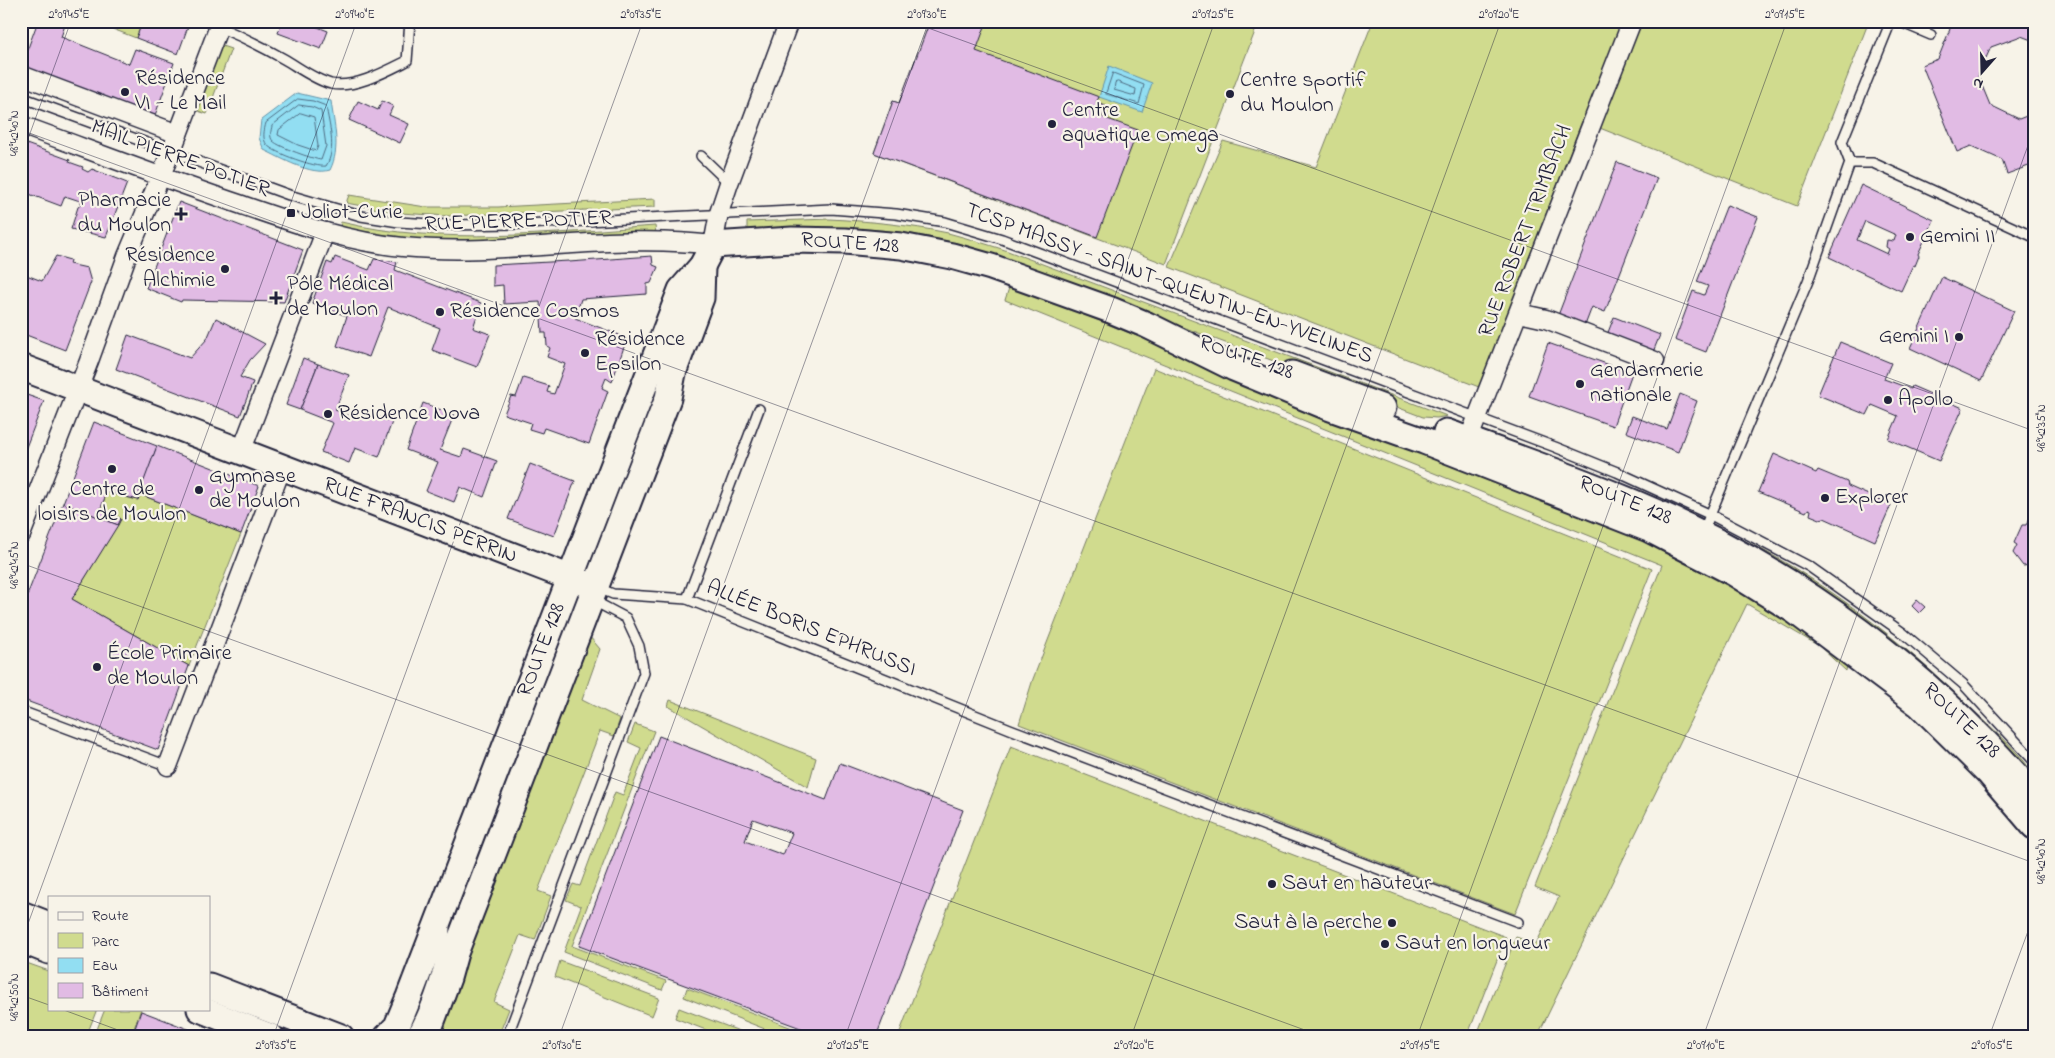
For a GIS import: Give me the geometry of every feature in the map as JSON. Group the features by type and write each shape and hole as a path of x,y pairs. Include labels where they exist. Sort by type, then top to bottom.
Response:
{"main road":[{"name":"ROUTE 128","path":"387,1037 398,1026 569,578 682,290 708,256 792,240 845,241 901,246 952,256 991,267 1148,324 1251,375 1328,407 1469,438 1643,507 1702,533 1770,572 1829,610 1885,652 1972,730 2032,812"},
{"name":"ROUTE 128","path":"426,1037 448,978 455,953 668,398 672,373 702,298 708,256"},
{"name":"RUE FRANCIS PERRIN","path":"21,368 78,388 569,578 592,593"},
{"name":"ROUTE 128","path":"1702,533 1795,611 1920,705 2032,812"},
{"path":"21,914 48,924"},
{"path":"21,940 48,951"},
{"path":"210,986 341,1037"},
{"path":"203,1010 271,1037"}],"street":[{"path":"708,256 729,183 789,21"},
{"name":"RUE ROBERT TRIMBACH","path":"1469,438 1632,21"},
{"path":"21,535 124,264 178,134 220,24"},
{"name":"MAIL PIERRE POTIER","path":"21,75 178,134"},
{"name":"MAIL PIERRE POTIER","path":"21,125 160,177 269,215 326,232"},
{"path":"241,452 326,232"},
{"name":"RUE PIERRE POTIER","path":"326,232 402,247 426,248 488,249 656,240 708,256"},
{"path":"1519,313 1546,319 1655,361"},
{"path":"168,766 282,467"}],"lane":[{"path":"220,24 331,84 361,81 407,61 410,21"},
{"path":"1891,21 1842,142 1850,163 1808,281 1702,533 1810,567 1903,633 1963,684 2034,761"},
{"path":"1898,21 1931,34"},
{"name":"TCSP MASSY - SAINT-QUENTIN-EN-YVELINES","path":"21,97 289,195 362,216 399,222 448,225 524,224 830,209 896,214 945,222 1002,239 1469,438"},
{"path":"701,156 729,183"},
{"path":"1850,163 1873,163 2034,237"},
{"path":"687,599 759,409"},
{"path":"507,1037 644,673 639,646 626,618 592,593"},
{"name":"ALLÉE BORIS EPHRUSSI","path":"592,593 687,599 1010,729 1518,922"},
{"path":"21,711 168,766"},
{"path":"410,1037 428,997 444,944 445,905"}],"green space":[{"path":"92,21 143,21 136,38"},
{"name":"Centre aquatique Omega","path":"930,21 1259,21 1166,264 874,153 893,101 899,103"},
{"path":"1373,21 1869,21 1797,206 1582,121 1479,387 1169,267 1223,141 1316,167"},
{"path":"219,45 231,49 207,114 195,110"},
{"path":"349,195 426,207 498,207 655,199 655,207 448,216 400,213 346,203"},
{"path":"829,219 933,230 1005,250 1447,416 1437,418 1423,417 1169,322 1024,265 969,247 912,234 871,229 747,230 747,222"},
{"path":"341,222 418,234 457,236 537,234 655,226 656,234 426,242 339,230"},
{"path":"1010,285 1653,543 1753,596 1848,658 1846,671 1819,646 1747,604 1537,1037 1476,1037 1516,937 1536,944 1559,897 1535,887 1662,565 1005,300"},
{"path":"1154,368 1652,569 1515,914 1019,724 1033,679"},
{"path":"107,492 137,500 139,494 241,534 189,666 72,599 121,519 101,508"},
{"path":"1725,531 1793,567 1857,610 1888,634 1998,733 2014,749 2034,775 2029,774 1727,537"},
{"path":"584,630 600,649 582,700 620,719 614,736 600,731 538,891 551,896 535,940 520,935 494,1002 509,1009 498,1037 435,1037"},
{"path":"670,700 816,758 808,787 668,706"},
{"path":"635,724 654,731 572,946 666,981 662,990 564,952 581,906 566,900 573,884 580,886 615,792 623,795 641,748 628,742"},
{"path":"1011,746 1506,937 1467,1037 898,1037"},
{"path":"21,961 48,971 48,1010 97,1010 86,1037 21,1037"},
{"path":"560,961 659,998 652,1016 555,977"},
{"path":"687,988 816,1037 785,1037 684,997"},
{"path":"679,1008 755,1037 724,1037 675,1018"},
{"path":"105,1010 141,1010 131,1037 94,1037"}],"water":[{"path":"1109,66 1152,83 1142,112 1099,97"},
{"path":"297,93 331,101 336,145 330,170 314,171 264,150 259,138 261,120"}],"building":[{"name":"Résidence VI - Le Mail","path":"38,21 66,22 61,37 129,64 135,49 174,63 154,118 21,67"},
{"path":"143,21 190,21 178,54 136,38"},
{"path":"282,21 302,21 328,31 321,49 278,33"},
{"path":"373,21 399,21 398,28"},
{"path":"930,21 987,21 976,51 1099,97 1096,103 1106,106 1102,117 1138,130 1097,237 874,153 893,101 899,103"},
{"path":"1947,21 2034,21 2034,41 2021,36 1991,47 1986,58 1982,56 1980,63 1982,66 1978,76 1990,105 2019,119 2034,113 2034,164 2007,174 2002,160 1971,146 1957,152 1922,65 1938,59 1950,29"},
{"path":"358,101 378,110 382,101 393,106 389,115 409,124 400,143 349,120"},
{"path":"21,142 70,160 69,162 83,167 82,169 88,172 92,169 127,183 106,237 71,229 78,207 82,204 80,201 65,196 61,206 21,191"},
{"path":"1617,162 1657,178 1605,312 1592,307 1584,328 1557,318"},
{"name":"Gemini II","path":"1861,185 1934,220 1918,254 1915,266 1913,265 1901,291 1829,257","holes":["1865,221 1896,235 1894,241 1887,240 1886,247 1889,249 1887,254 1857,240"]},
{"name":"Résidence Alchimie","path":"179,202 303,250 284,302 182,300 181,302 146,288"},
{"path":"1727,205 1758,217 1706,352 1675,340 1693,291 1704,295 1708,286 1697,282"},
{"path":"56,256 70,260 69,264 87,268 91,282 65,350 21,333 23,318 21,317 21,273 42,281"},
{"name":"Résidence Epsilon","path":"652,256 653,265 658,267 651,283 647,284 647,294 581,299 575,318 627,338 612,382 606,378 602,388 608,391 589,444 544,428 542,433 529,429 531,423 504,414 511,396 516,397 523,378 549,386 547,392 554,394 565,364 547,357 550,348 547,346 546,333 542,333 540,302 504,304 503,285 493,286 493,265"},
{"name":"Résidence Cosmos","path":"335,257 369,270 374,259 397,262 395,270 481,303 473,328 490,334 477,367 432,350 440,328 388,307 369,357 337,346 347,316 312,303 327,262 332,264"},
{"name":"Gemini I","path":"1942,277 2014,311 1981,381 1910,348"},
{"path":"1614,317 1660,335 1653,352 1607,335"},
{"name":"Résidence Alchimie","path":"216,318 265,344 250,360 240,377 253,382 240,416 116,369 128,335 190,358 207,339"},
{"name":"Apollo","path":"1840,342 1891,363 1884,379 1911,389 1912,386 1963,408 1939,461 1888,439 1898,416 1872,405 1867,415 1818,395"},
{"name":"Gendarmerie nationale","path":"1548,343 1632,373 1613,426 1529,396"},
{"path":"303,358 318,364 300,410 286,405"},
{"name":"Résidence Nova","path":"318,364 349,375 335,410 355,418 359,410 392,422 379,457 355,448 349,463 321,452 333,423 300,410"},
{"path":"21,393 44,401 21,460"},
{"path":"1680,394 1697,401 1678,452 1626,432 1632,416 1667,429"},
{"name":"Résidence Nova","path":"423,403 454,415 440,450 461,457 464,449 497,461 484,497 460,487 454,502 426,491 438,462 406,450"},
{"name":"Centre de loisirs de Moulon","path":"94,422 157,446 138,500 107,492 101,508 121,519 118,525 63,503"},
{"name":"Gymnase de Moulon","path":"157,446 259,486 241,534 139,494"},
{"name":"Explorer","path":"1774,454 1816,473 1818,470 1847,482 1848,486 1891,505 1875,541 1824,518 1820,519 1810,515 1811,510 1808,509 1806,512 1758,492"},
{"name":"Résidence Nova","path":"530,464 575,481 554,536 508,519"},
{"path":"63,503 118,525 72,599 189,666 158,750 21,699 21,611"},
{"path":"2030,518 2034,518 2034,568 2031,565 2023,566 2013,553 2017,545 2014,543 2022,525 2026,525"},
{"path":"1917,600 1925,607 1919,613 1912,606"},
{"path":"659,736 826,800 840,763 963,810 876,1037 825,1037 579,946","holes":["753,819 792,833 783,855 745,841"]},
{"path":"141,1011 209,1037 132,1037"}],"place":[{"name":"Résidence VI - Le Mail","path":"125,92"},
{"name":"Centre sportif du Moulon","path":"1230,94"},
{"name":"Centre aquatique Omega","path":"1052,124"},
{"name":"Joliot-Curie","path":"291,213"},
{"name":"Pharmacie du Moulon","path":"181,214"},
{"name":"Gemini II","path":"1910,237"},
{"name":"Résidence Alchimie","path":"225,269"},
{"name":"Pôle Médical de Moulon","path":"276,298"},
{"name":"Résidence Cosmos","path":"440,312"},
{"name":"Gemini I","path":"1959,337"},
{"name":"Résidence Epsilon","path":"585,353"},
{"name":"Gendarmerie nationale","path":"1580,384"},
{"name":"Apollo","path":"1888,400"},
{"name":"Résidence Nova","path":"328,414"},
{"name":"Centre de loisirs de Moulon","path":"112,469"},
{"name":"Gymnase de Moulon","path":"199,490"},
{"name":"Explorer","path":"1825,498"},
{"name":"École Primaire de Moulon","path":"97,667"},
{"name":"Saut en hauteur","path":"1272,884"},
{"name":"Saut à la perche","path":"1392,923"},
{"name":"Saut en longueur","path":"1385,944"}]}
